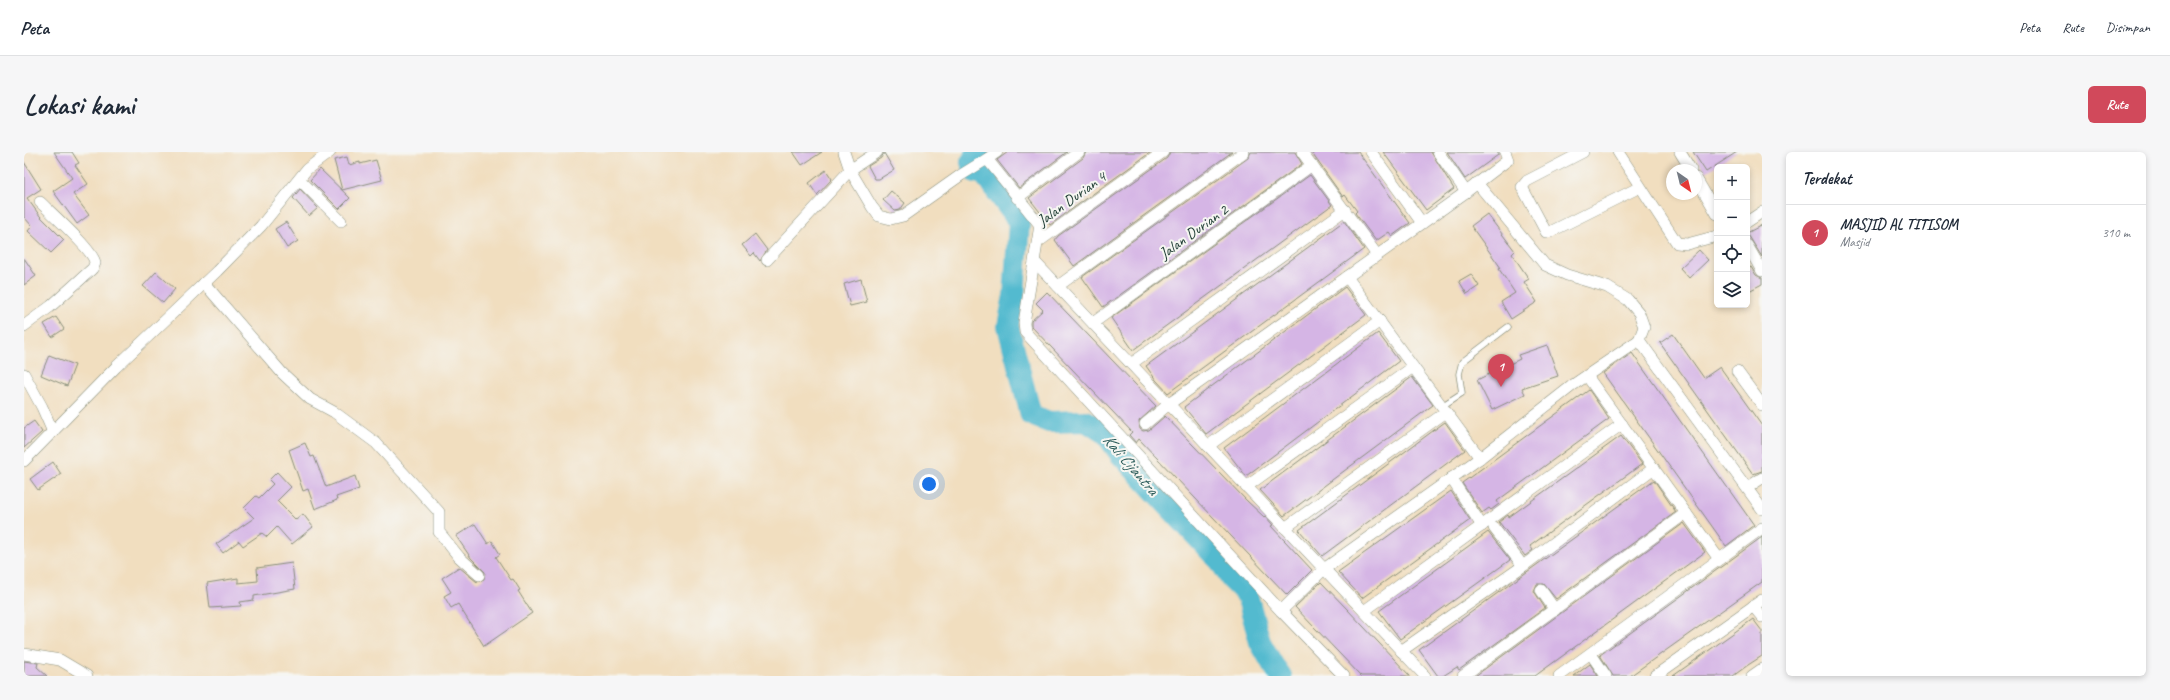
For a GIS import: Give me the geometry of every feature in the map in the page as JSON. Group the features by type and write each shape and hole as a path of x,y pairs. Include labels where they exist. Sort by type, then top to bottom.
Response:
{"street":[{"path":"24,461 116,367 261,226 308,169 330,152"},
{"path":"844,152 850,170 879,216 891,219 903,216 961,175 997,152"},
{"path":"767,260 850,170 877,152"},
{"path":"1017,198 1079,152"},
{"name":"Jalan Durian 4","path":"1038,242 1162,152"},
{"path":"1058,286 1244,152"},
{"path":"1302,152 1377,255"},
{"path":"1371,152 1422,223"},
{"path":"1438,152 1466,192"},
{"path":"1145,424 1169,404 1466,192 1508,160 1505,152"},
{"path":"1583,152 1527,181 1522,188 1546,232 1550,232 1640,187"},
{"path":"1618,152 1677,243 1687,244 1714,237"},
{"path":"1680,152 1687,164"},
{"path":"984,161 1040,225 1024,323 1025,332 1282,611 1344,676"},
{"name":"Jalan Durian 2","path":"1093,324 1312,165"},
{"path":"300,180 341,221"},
{"path":"1282,611 1324,569 1480,458 1587,376 1639,340 1644,327 1639,313 1628,300 1607,287 1566,275 1545,264 1477,183"},
{"path":"1702,188 1714,209"},
{"path":"24,326 92,269 95,263 93,258 75,235 40,202"},
{"path":"1131,364 1345,210"},
{"path":"1750,220 1762,212"},
{"path":"1750,250 1762,271"},
{"path":"1035,262 1425,676"},
{"path":"1347,277 1480,458"},
{"path":"204,283 282,373 310,399 334,412 381,448 439,512 439,532 459,557 479,575"},
{"path":"1208,446 1380,321"},
{"path":"1639,340 1762,508"},
{"path":"1246,487 1413,367"},
{"path":"1737,371 1762,405"},
{"path":"24,374 42,407 53,432"},
{"path":"1587,376 1719,559"},
{"path":"1285,528 1444,409"},
{"path":"1364,611 1622,424"},
{"path":"1401,651 1523,566 1654,468"},
{"path":"1450,478 1482,526"},
{"path":"1747,488 1762,478"},
{"path":"1463,676 1686,513"},
{"path":"1494,528 1523,566"},
{"path":"1559,676 1762,528"},
{"path":"1541,590 1555,610"},
{"path":"1654,676 1758,603 1762,618"},
{"path":"24,654 60,660 70,671 87,676"},
{"path":"1590,654 1606,676"},
{"path":"1752,676 1762,669"}],"lane":[{"path":"1444,409 1462,393 1459,374 1462,362 1508,327"}],"building":[{"path":"54,152 72,152 79,163 75,165 88,184 73,194 89,215 77,224 53,191 72,178"},
{"path":"793,152 822,152 802,165"},
{"path":"1008,152 1067,152 1019,188 997,160"},
{"path":"1086,152 1151,152 1050,225 1029,198 1083,158"},
{"path":"1170,152 1232,152 1074,266 1055,240 1058,236 1167,158"},
{"path":"1251,152 1295,152 1302,164 1103,307 1082,277 1248,158"},
{"path":"1311,152 1358,152 1410,223 1392,236 1389,232 1376,241 1355,213 1357,211 1345,195 1343,197"},
{"path":"1383,152 1431,152 1454,189 1426,210"},
{"path":"1447,152 1498,152 1498,155 1465,179"},
{"path":"1693,152 1737,152 1718,164 1714,164 1714,167 1706,172"},
{"path":"884,153 894,170 879,179 875,179 868,166 881,158"},
{"path":"347,157 349,165 376,160 382,180 342,190 334,160"},
{"path":"24,162 41,189 27,198 40,216 64,240 51,253 28,231 32,226 24,217"},
{"path":"320,169 350,198 339,209 310,180"},
{"path":"826,170 832,179 817,195 809,183"},
{"path":"1310,175 1332,205 1133,350 1111,318"},
{"path":"300,189 318,208 309,216 293,198"},
{"path":"891,191 905,203 900,210 895,211 883,200"},
{"path":"1487,214 1515,251 1512,254 1529,279 1524,282 1537,302 1511,319 1501,302 1515,293 1499,269 1501,268 1471,226"},
{"path":"1344,221 1364,249 1168,393 1156,380 1146,366"},
{"path":"286,222 298,241 287,248 275,229"},
{"path":"1762,225 1762,257 1750,238 1750,231"},
{"path":"755,234 767,250 760,261 754,253 751,256 742,245"},
{"path":"1699,250 1708,260 1689,278 1680,268"},
{"path":"24,258 36,276 24,285"},
{"path":"1750,268 1756,275 1762,278 1762,284 1750,290 1750,272"},
{"path":"156,272 175,289 163,303 143,286"},
{"path":"1471,274 1479,286 1467,294 1459,281"},
{"path":"861,279 867,302 850,306 844,284"},
{"path":"1345,287 1366,315 1206,434 1184,407"},
{"path":"1047,292 1156,406 1139,421 1140,429 1143,431 1149,430 1165,416 1246,500 1264,517 1265,516 1273,525 1271,526 1312,570 1287,595 1139,439 1136,443 1129,435 1132,432 1031,326 1031,321 1043,310 1036,303"},
{"path":"56,317 64,329 52,337 44,324"},
{"path":"1378,333 1399,361 1246,476 1224,448"},
{"path":"1673,334 1704,378 1720,367 1762,426 1762,471 1753,474 1660,343"},
{"path":"1547,345 1558,376 1522,388 1525,394 1492,410 1477,380 1520,359 1518,355"},
{"path":"1632,353 1754,525 1726,546 1603,373"},
{"path":"49,355 75,365 67,386 41,375"},
{"path":"1412,377 1433,405 1284,516 1260,490"},
{"path":"1589,390 1609,419 1497,501 1499,504 1491,510 1489,508 1482,513 1462,483"},
{"path":"34,421 42,432 24,448 24,428"},
{"path":"1445,422 1465,450 1322,556 1299,530"},
{"path":"1621,436 1642,464 1530,546 1533,550 1525,556 1499,522 1508,515 1509,517"},
{"path":"305,443 311,457 314,456 326,487 355,476 359,489 336,497 337,500 315,509 308,489 303,491 289,450"},
{"path":"53,462 61,474 38,490 30,479"},
{"path":"277,472 291,487 277,501 296,520 303,514 313,527 292,544 277,527 267,537 262,533 243,546 239,541 223,553 216,544 254,518 244,508 256,496 259,498 273,484 269,480"},
{"path":"1654,480 1676,512 1556,599 1544,584 1537,584 1534,591 1545,608 1459,670 1457,667 1443,676 1438,676 1419,650"},
{"path":"1451,491 1470,520 1362,598 1338,572"},
{"path":"1684,523 1705,552 1535,676 1475,676"},
{"path":"475,524 488,544 492,541 500,554 496,557 511,580 513,579 520,590 518,591 532,613 484,646 458,604 451,608 444,596 451,592 442,578 459,567 477,582 484,579 485,572 471,558 456,536"},
{"path":"1488,532 1510,560 1400,639 1379,611"},
{"path":"1762,537 1762,582 1630,676 1613,676 1600,655"},
{"path":"292,563 295,589 254,596 254,600 240,602 241,606 210,608 207,583 238,578 238,583 258,581 257,568"},
{"path":"1321,582 1410,676 1361,676 1295,607"},
{"path":"1753,619 1762,631 1762,656 1733,676 1673,676"},
{"path":"24,661 38,663 37,667 47,676 24,676"},
{"path":"1590,664 1598,676 1574,676"}],"waterway":[{"name":"Kali Cijantra","path":"979,152 971,162 975,172 984,174 1019,222 1014,296 1008,326 1031,415 1049,422 1086,421 1106,434 1121,455 1222,564 1231,579 1247,595 1260,642 1281,676"}],"place":[{"name":"MASJID AL TITISOM","path":"1501,387"}]}
